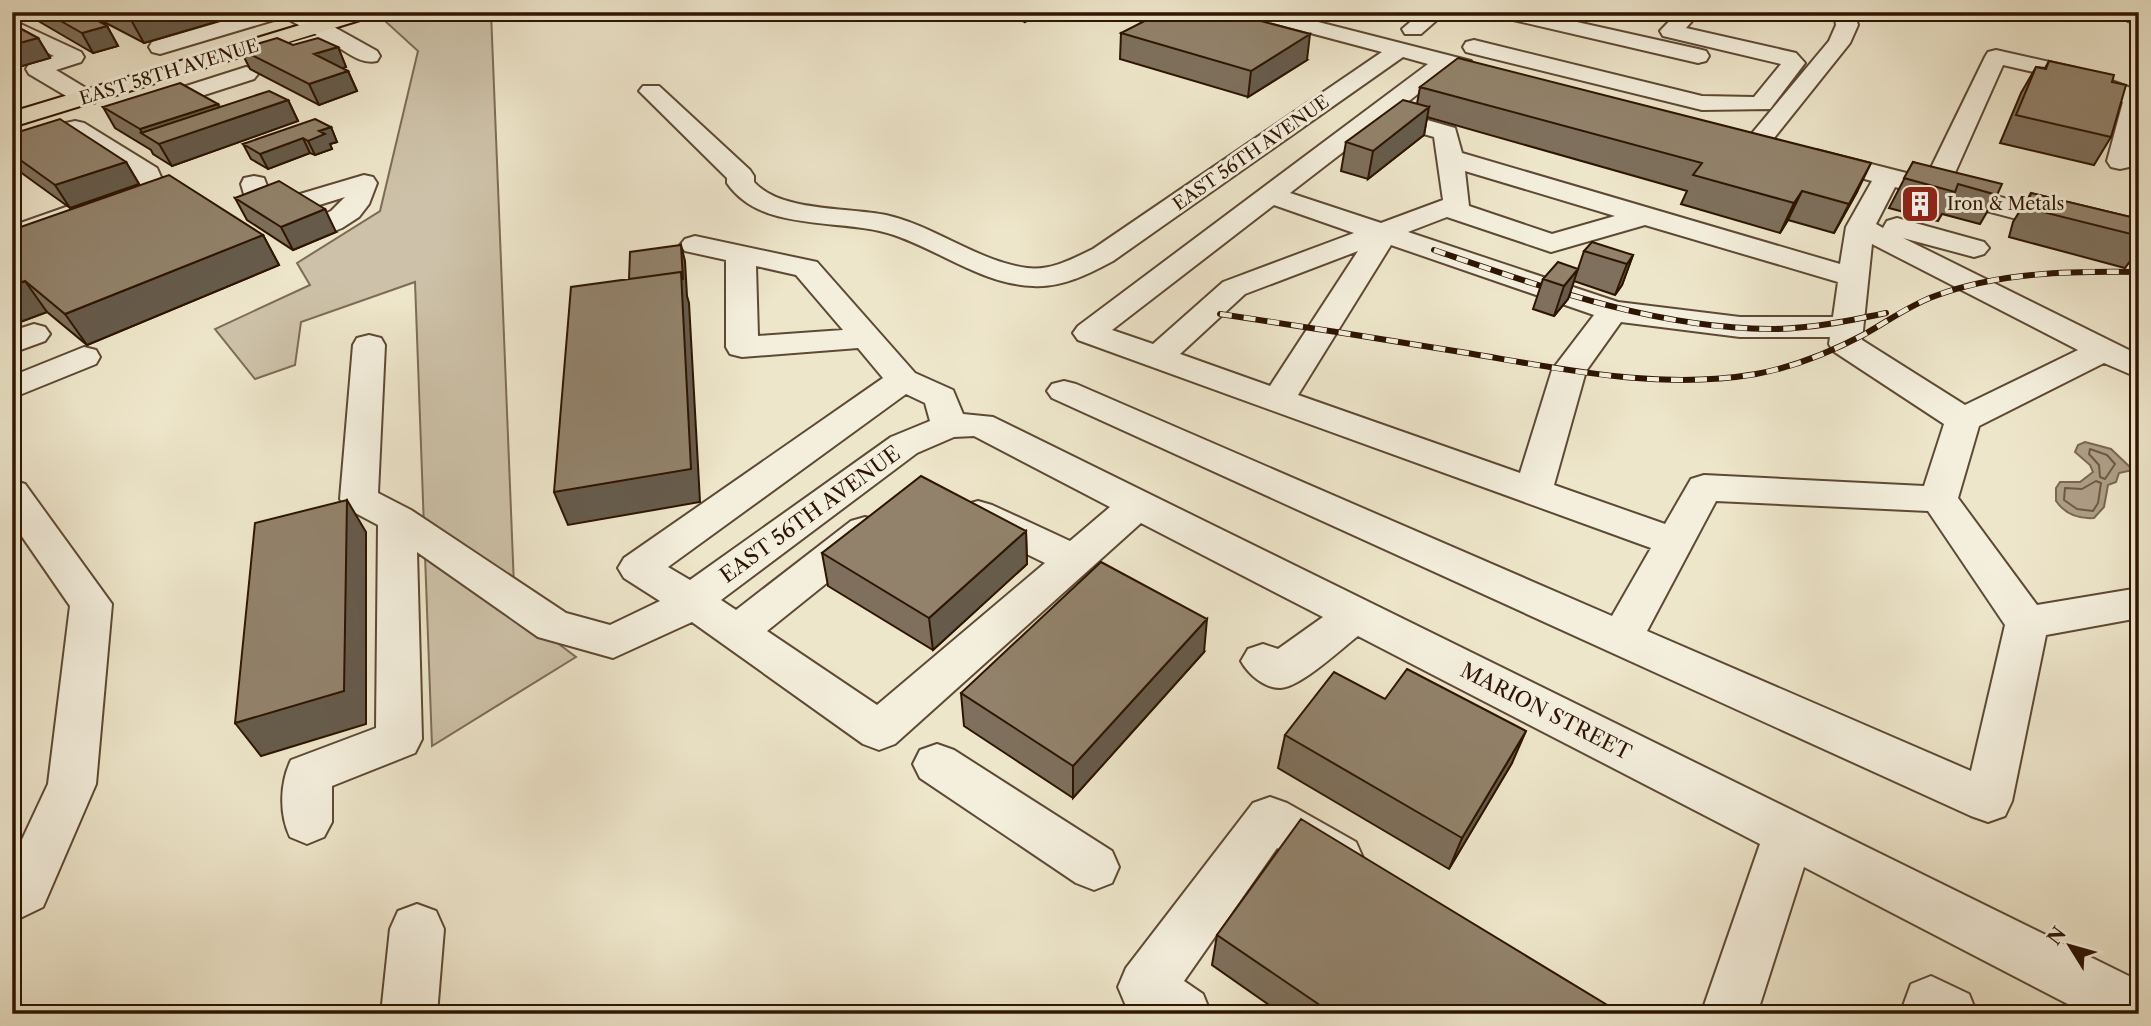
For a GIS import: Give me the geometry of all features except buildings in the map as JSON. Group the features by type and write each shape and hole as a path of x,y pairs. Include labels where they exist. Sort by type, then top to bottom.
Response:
{"main road":[{"name":"EAST 58TH AVENUE","path":"12,120 329,31 366,12"}],"street":[{"path":"160,47 244,16 278,12"},
{"path":"290,12 329,31 369,56"},
{"path":"1253,12 1406,39 1449,63 1678,122"},
{"name":"EAST 56TH AVENUE","path":"651,91 741,176 740,183 757,200 834,217 887,224 932,239 1004,272 1030,278 1071,272 1103,255 1406,39 1436,12"},
{"path":"1474,47 1702,103 1762,103 1794,62 1788,58 1585,12"},
{"path":"1757,143 1838,44 1847,25 1844,12"},
{"path":"1671,31 1697,13"},
{"path":"1674,542 1089,333 1377,113 1518,14 1785,75"},
{"path":"12,26 73,57 12,75"},
{"path":"223,102 253,75 329,31"},
{"path":"1495,31 1665,71"},
{"path":"1812,38 1838,44"},
{"path":"1934,189 1996,57 2095,79 2136,99 2120,161"},
{"path":"37,69 86,98"},
{"path":"127,112 253,75"},
{"path":"1704,80 1769,96"},
{"path":"1157,357 1234,288 1457,204 1446,133 1377,113"},
{"path":"23,220 152,186 148,174 75,128"},
{"path":"1731,136 2139,242"},
{"path":"1450,158 1853,276"},
{"path":"1887,177 1862,223 1845,344 1963,420"},
{"path":"254,184 259,205 268,212"},
{"path":"1270,195 1613,311 1740,327 1794,329 1847,326"},
{"path":"1446,208 1551,243 1644,216"},
{"path":"1862,223 1974,248"},
{"path":"1862,223 2139,368"},
{"path":"1278,400 1385,232"},
{"path":"695,246 806,268 903,380 941,397 949,426"},
{"path":"741,255 742,346 866,338"},
{"path":"1533,491 1569,370 1613,311"},
{"name":"EAST 56TH AVENUE","path":"369,345 359,499 397,519 553,626 613,642 684,605 904,445 949,426"},
{"path":"1939,499 1963,420 2104,350"},
{"path":"12,388 85,357"},
{"path":"903,380 638,568 684,605 737,632 879,731 1137,505"},
{"path":"1064,391 1988,801 2027,623 1939,499"},
{"name":"MARION STREET","path":"949,426 980,425 2139,1011"},
{"path":"1621,639 1704,488 1939,499"},
{"path":"12,493 91,604 72,784 25,890 12,898"},
{"path":"944,498 1074,560"},
{"path":"737,632 888,513"},
{"path":"307,822 307,774 399,739 397,519"},
{"path":"2027,623 2139,603"},
{"path":"1263,661 1280,671 1356,615"},
{"path":"937,764 1094,867"},
{"path":"1183,1014 1146,987 1270,818 1376,881"},
{"path":"1729,1014 1789,834"},
{"path":"410,1014 417,929"},
{"path":"1928,1014 1931,1004 1949,1014"}],"shaded area":[{"path":"413,12 491,12 515,611 576,657 432,746 415,282 301,322 295,365 255,379 215,329 310,285 297,263 380,211 418,51 385,21"}],"water":[{"path":"2085,442 2111,449 2133,470 2119,473 2116,482 2108,485 2104,507 2094,518 2073,515 2056,501 2056,488 2060,482 2080,482 2093,472 2090,465 2075,452 2078,445"}],"railway":[{"path":"2109,12 2139,25"},
{"path":"1434,250 1599,303 1727,327 1799,328 1886,313"},
{"path":"1220,314 1608,375 1645,379 1719,379 1770,371 1812,358 1865,334 1917,304 1960,288 2036,275 2139,272"}],"place":[{"name":"Iron & Metals","path":"1920,204"}]}
